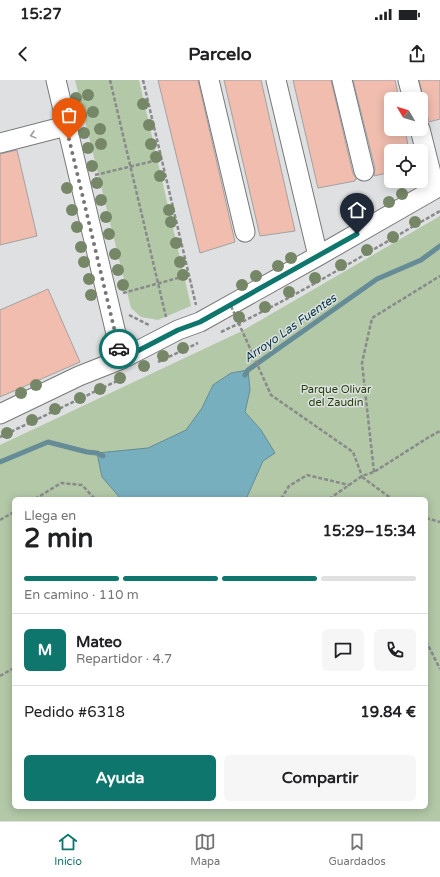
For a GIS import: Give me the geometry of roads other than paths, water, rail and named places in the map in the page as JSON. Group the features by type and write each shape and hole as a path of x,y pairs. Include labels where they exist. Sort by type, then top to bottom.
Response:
{"street":[{"path":"56,80 122,359"},
{"path":"209,80 245,232"},
{"path":"276,80 318,256"},
{"path":"342,80 364,171"},
{"path":"408,80 411,92"},
{"path":"0,143 66,126"},
{"path":"0,414 79,376 122,359 178,330 200,322 231,306 438,188 422,136"}],"water":[{"path":"248,370 250,390 245,412 261,430 275,453 263,461 247,497 119,497 102,477 97,453 148,448 186,430 202,408 213,385 231,373"}],"waterway":[{"name":"Arroyo Las Fuentes","path":"245,375 248,370 377,279 421,260 440,246"},
{"name":"Arroyo Las Fuentes","path":"0,462 48,442 87,452 97,453 103,456"}],"park label":[{"name":"Parque Olivar del Zaudín","path":"336,395"}]}
